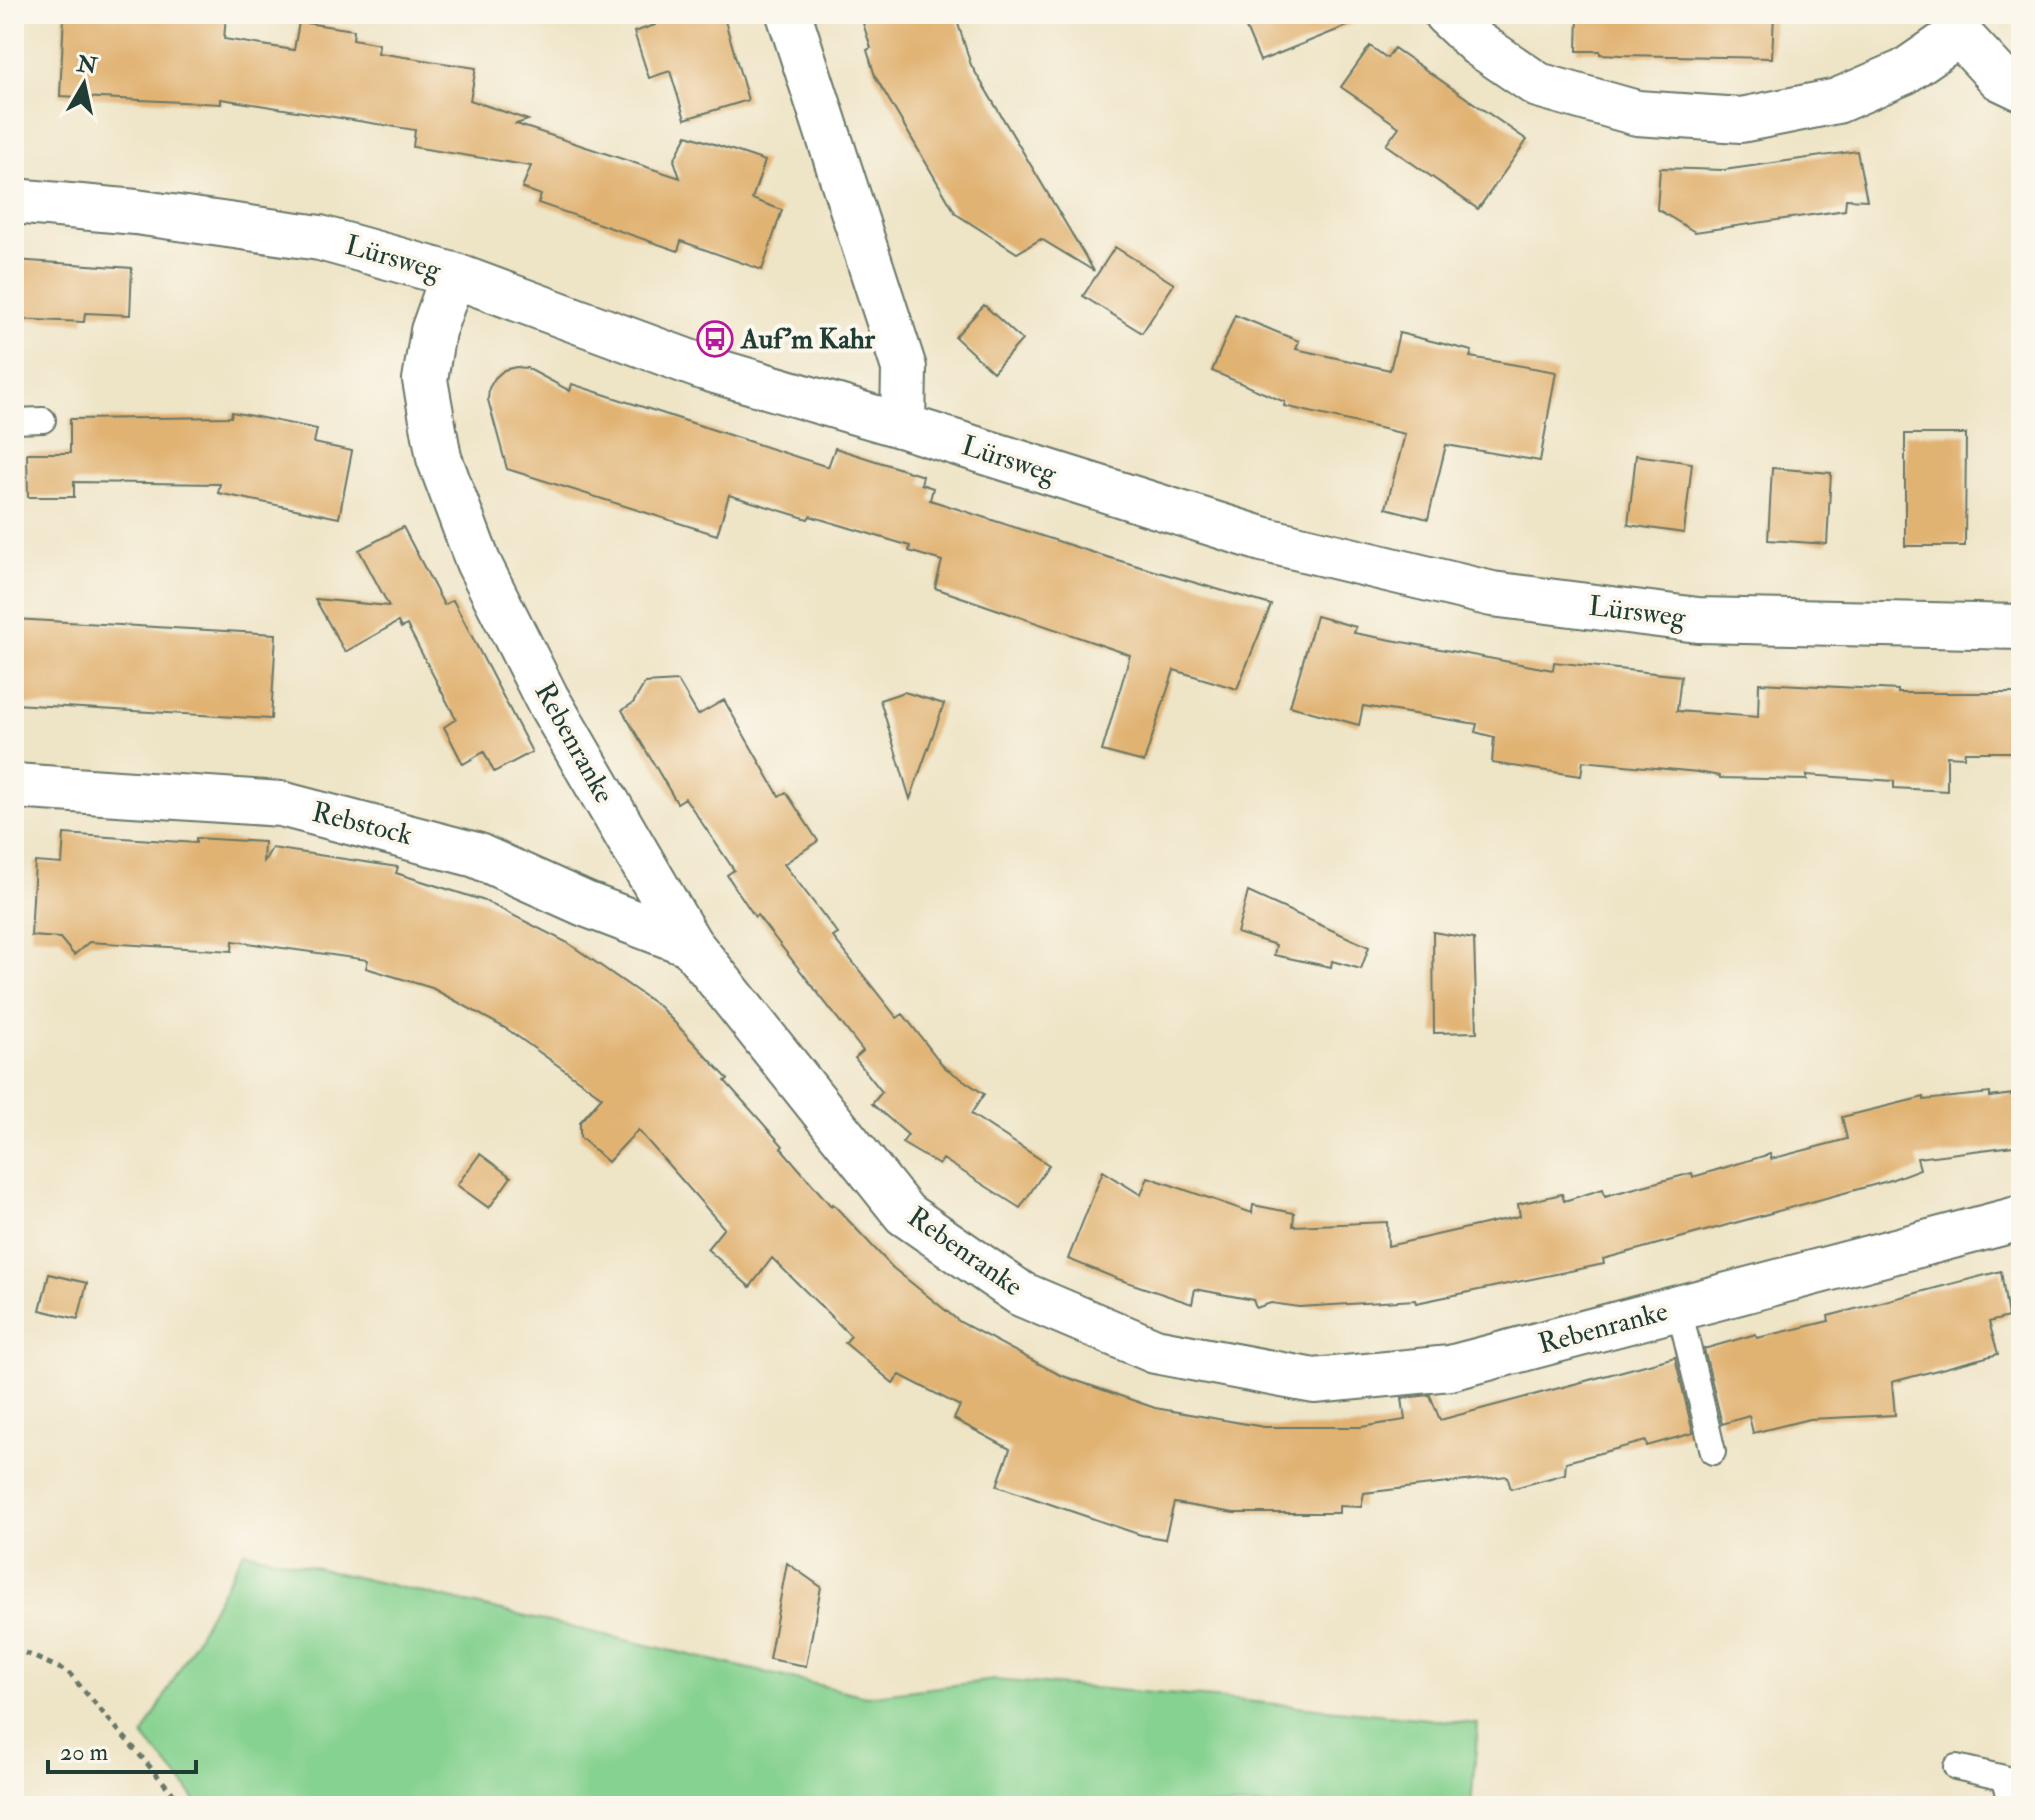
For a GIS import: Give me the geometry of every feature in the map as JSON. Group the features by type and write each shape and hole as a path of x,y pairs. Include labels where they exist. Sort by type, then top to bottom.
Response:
{"street":[{"path":"789,14 904,368 903,426"},
{"path":"1446,14 1478,44 1538,85 1637,113 1741,120 1837,101 1904,72 1962,24 2000,78 2021,88"},
{"name":"Lürsweg","path":"14,201 136,212 320,238 453,275 705,368 903,426 1262,539 1492,594 1698,620 2021,627"},
{"name":"Rebenranke","path":"453,275 433,331 425,380 439,458 478,562 546,697 690,944 905,1214 1021,1294 1155,1351 1314,1381 1450,1368 2021,1218"},
{"name":"Rebstock","path":"14,786 294,807 476,855 585,904 690,944"}],"lane":[{"path":"14,421 43,420"},
{"path":"1679,1308 1713,1452"},
{"path":"1956,1767 2004,1778 2013,1806"}],"path":[{"path":"14,1648 68,1672 176,1797 180,1806"}],"green space":[{"path":"244,1551 866,1696 995,1680 1478,1724 1471,1806 198,1806 188,1789 143,1736"}],"building":[{"path":"64,14 226,16 224,39 294,50 299,22 354,30 353,39 379,44 378,53 476,68 470,100 528,120 516,124 680,178 674,160 687,135 765,161 752,199 782,210 762,270 681,241 678,251 538,203 541,195 522,188 531,166 413,147 415,130 221,99 221,104 60,96"},
{"path":"652,14 723,14 748,100 685,119 670,71 649,78 634,32 655,25"},
{"path":"860,14 955,14 971,65 1094,271 1041,239 1017,253 956,214 875,76 867,50 871,48"},
{"path":"1240,14 1372,14 1372,16 1260,61"},
{"path":"1578,14 1774,14 1772,58 1577,51"},
{"path":"1370,46 1387,58 1394,48 1527,140 1478,209 1386,145 1399,127 1341,87"},
{"path":"1857,151 1867,200 1846,199 1845,210 1695,232 1657,209 1660,168 1724,170"},
{"path":"1115,247 1174,284 1142,333 1083,296"},
{"path":"14,260 132,268 130,315 85,313 84,322 14,319"},
{"path":"984,305 1022,340 993,372 955,337"},
{"path":"1235,315 1299,341 1296,349 1390,370 1399,333 1472,351 1470,357 1556,372 1540,461 1446,445 1428,519 1386,508 1405,434 1284,406 1285,402 1212,371"},
{"path":"527,368 570,391 572,384 828,467 835,448 923,476 921,484 933,488 930,500 1271,605 1237,689 1174,670 1144,762 1102,751 1130,655 935,588 942,561 909,551 910,546 810,516 808,519 729,495 717,535 507,469 488,400 489,388 504,370"},
{"path":"232,412 317,429 314,443 352,451 339,518 218,493 220,484 74,482 74,497 28,497 27,453 70,453 70,419 231,417"},
{"path":"1905,434 1966,434 1965,546 1905,546"},
{"path":"1636,455 1692,463 1684,533 1628,525"},
{"path":"1772,468 1831,473 1827,544 1768,540"},
{"path":"403,527 444,605 453,600 532,752 494,772 484,752 463,764 444,727 456,719 407,625 401,628 398,622 345,652 315,599 389,606 359,550"},
{"path":"1316,616 1356,627 1354,633 1553,670 1554,662 1681,676 1677,711 1758,717 1759,683 1898,690 1898,693 2021,693 2021,752 1965,752 1964,757 1947,756 1947,791 1894,788 1894,781 1807,775 1807,780 1720,778 1698,772 1583,761 1581,776 1492,763 1494,737 1475,732 1477,724 1363,706 1359,725 1290,706"},
{"path":"14,619 276,634 271,719 14,704"},
{"path":"678,681 698,715 724,700 779,796 786,792 818,841 784,864 838,934 833,937 897,1018 903,1014 944,1067 984,1094 971,1114 1049,1165 1020,1208 943,1159 939,1165 902,1143 908,1135 872,1104 882,1092 855,1058 863,1051 757,915 755,917 727,875 734,870 685,798 677,803 622,710 633,703 645,683"},
{"path":"904,692 944,704 910,799 880,700"},
{"path":"64,834 196,843 196,838 264,842 263,863 272,848 398,867 396,873 485,901 568,943 660,1007 728,1079 725,1081 831,1206 833,1204 893,1268 960,1322 1060,1375 1155,1408 1264,1427 1361,1427 1405,1420 1402,1398 1430,1395 1440,1420 1675,1357 1693,1433 1647,1446 1646,1441 1566,1462 1565,1474 1511,1489 1507,1476 1364,1493 1361,1507 1339,1506 1339,1513 1234,1513 1174,1503 1165,1539 1141,1535 997,1486 1010,1449 954,1419 960,1406 900,1375 893,1383 845,1343 851,1336 772,1258 750,1287 707,1249 724,1228 638,1130 608,1162 580,1137 580,1122 602,1097 507,1029 432,988 366,968 368,960 233,941 232,951 89,942 74,955 60,938 31,936 35,862 62,864"},
{"path":"1248,892 1369,947 1361,969 1332,961 1331,967 1274,955 1276,945 1237,933"},
{"path":"1433,932 1474,939 1477,1032 1434,1033"},
{"path":"1990,1093 1990,1097 2021,1093 2021,1145 1917,1158 1920,1169 1888,1181 1603,1259 1604,1264 1416,1303 1415,1300 1299,1307 1271,1303 1256,1308 1253,1300 1195,1289 1192,1304 1068,1259 1103,1171 1141,1195 1148,1177 1252,1213 1253,1205 1294,1213 1293,1226 1387,1222 1388,1246 1520,1216 1518,1204 1562,1194 1564,1201 1603,1189 1605,1196 1692,1173 1693,1177 1770,1154 1771,1159 1847,1139 1842,1117 1924,1097 1924,1100"},
{"path":"480,1154 511,1177 489,1208 457,1185"},
{"path":"2001,1271 2008,1317 1989,1322 1998,1354 1892,1382 1895,1415 1809,1419 1753,1433 1749,1416 1722,1424 1704,1349 1756,1334 1757,1338 1829,1321 1828,1316"},
{"path":"49,1274 87,1283 78,1319 40,1310"},
{"path":"787,1563 821,1587 806,1666 769,1659"}],"place":[{"name":"Auf'm Kahr","path":"715,339"}]}
